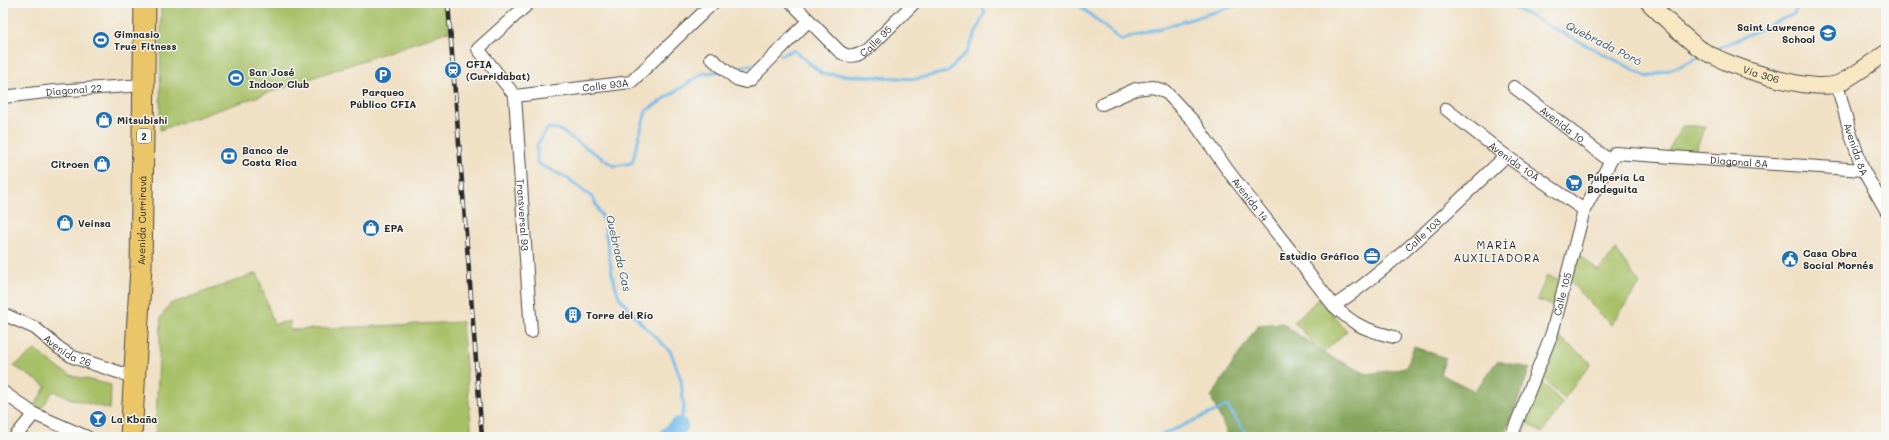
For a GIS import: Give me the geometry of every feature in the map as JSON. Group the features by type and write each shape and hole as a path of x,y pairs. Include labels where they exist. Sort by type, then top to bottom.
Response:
{"highway":[{"name":"Avenida Curriravá","path":"131,437 136,378 141,267 145,3"}],"street":[{"path":"515,96 478,49 529,3"},
{"name":"Calle 93A","path":"515,96 631,82 713,3"},
{"path":"711,58 736,79 746,82 750,80 809,20 792,3"},
{"name":"Calle 95","path":"809,20 842,54 852,57 859,55 868,49 914,3"},
{"name":"Vía 306","path":"1649,3 1701,49 1717,59 1755,73 1783,80 1822,85 1837,84"},
{"path":"1837,84 1886,53"},
{"name":"Avenida 8A","path":"1837,84 1850,132 1863,170 1886,210"},
{"name":"Diagonal 22","path":"3,97 54,91 144,85"},
{"name":"Avenida 10","path":"1514,87 1612,157"},
{"name":"Avenida 14","path":"1102,104 1136,89 1152,88 1165,91 1194,122 1229,172 1334,306 1350,321 1368,331 1394,337"},
{"name":"Transversal 93","path":"515,96 531,332"},
{"name":"Avenida 10A","path":"1446,109 1506,156 1584,210"},
{"name":"Calle 103","path":"1334,306 1360,288 1392,261 1506,156"},
{"name":"Diagonal 8A","path":"1612,157 1863,170"},
{"name":"Calle 105","path":"1511,437 1552,333 1584,210 1612,157"},
{"name":"Avenida 26","path":"3,314 35,328 59,348 73,357 136,378"},
{"path":"3,392 34,414 87,437"},
{"path":"15,437 34,414"}],"green space":[{"name":"San José Indoor Club","path":"161,3 446,3 449,31 160,130"},
{"path":"1682,126 1705,126 1695,153 1668,151"},
{"path":"1616,250 1640,284 1611,325 1569,281 1577,252 1598,271"},
{"path":"257,273 274,324 290,321 289,330 462,322 472,437 155,437 161,317 170,304"},
{"path":"1547,275 1564,281 1555,306 1537,300"},
{"path":"1319,299 1347,331 1322,354 1294,322"},
{"path":"1282,323 1325,354 1367,374 1406,368 1414,347 1446,358 1440,374 1475,391 1497,361 1530,368 1504,437 1229,437 1211,397 1258,325"},
{"path":"1556,334 1591,363 1564,399 1541,376"},
{"path":"35,350 61,370 73,376 111,385 110,409 74,400 53,391 40,411 34,406 46,386 14,366"},
{"path":"1539,379 1563,403 1542,433 1523,420"}],"waterway":[{"name":"Quebrada Cas","path":"781,55 794,50 822,74 916,79 947,72 967,52 985,12 981,3"},
{"name":"Quebrada Poró","path":"1076,3 1121,40 1238,5 1264,3"},
{"name":"Quebrada Poró","path":"1505,3 1648,77 1680,66 1702,56"},
{"name":"Quebrada Poró","path":"1714,50 1794,14 1799,3"},
{"name":"Quebrada Cas","path":"731,69 760,63"},
{"name":"Quebrada Cas","path":"683,437 679,426 684,409 681,380 671,352 639,321 619,297 612,274 604,221 593,198 567,178 537,163 537,145 548,128 558,129 614,166 632,163 646,111 702,74 721,71"},
{"path":"1157,437 1227,406 1249,437"},
{"path":"667,437 679,426"}],"railway":[{"path":"448,3 482,437"}],"place":[{"name":"Saint Lawrence School","path":"1828,33"},
{"name":"Gimnasio True Fitness","path":"101,40"},
{"name":"CFIA (Curridabat)","path":"453,70"},
{"name":"Parqueo Público CFIA","path":"383,75"},
{"name":"San José Indoor Club","path":"236,78"},
{"name":"Mitsubishi","path":"104,120"},
{"name":"Banco de Costa Rica","path":"229,156"},
{"name":"Citroen","path":"102,164"},
{"name":"Pulpería La Bodeguita","path":"1574,183"},
{"name":"Veinsa","path":"65,223"},
{"name":"EPA","path":"371,228"},
{"name":"Estudio Gráfico","path":"1372,256"},
{"name":"Casa Obra Social Mornés","path":"1790,259"},
{"name":"Torre del Río","path":"573,315"},
{"name":"La Kbaña","path":"98,419"}],"district":[{"name":"MARÍA AUXILIADORA","path":"1497,250"}]}
